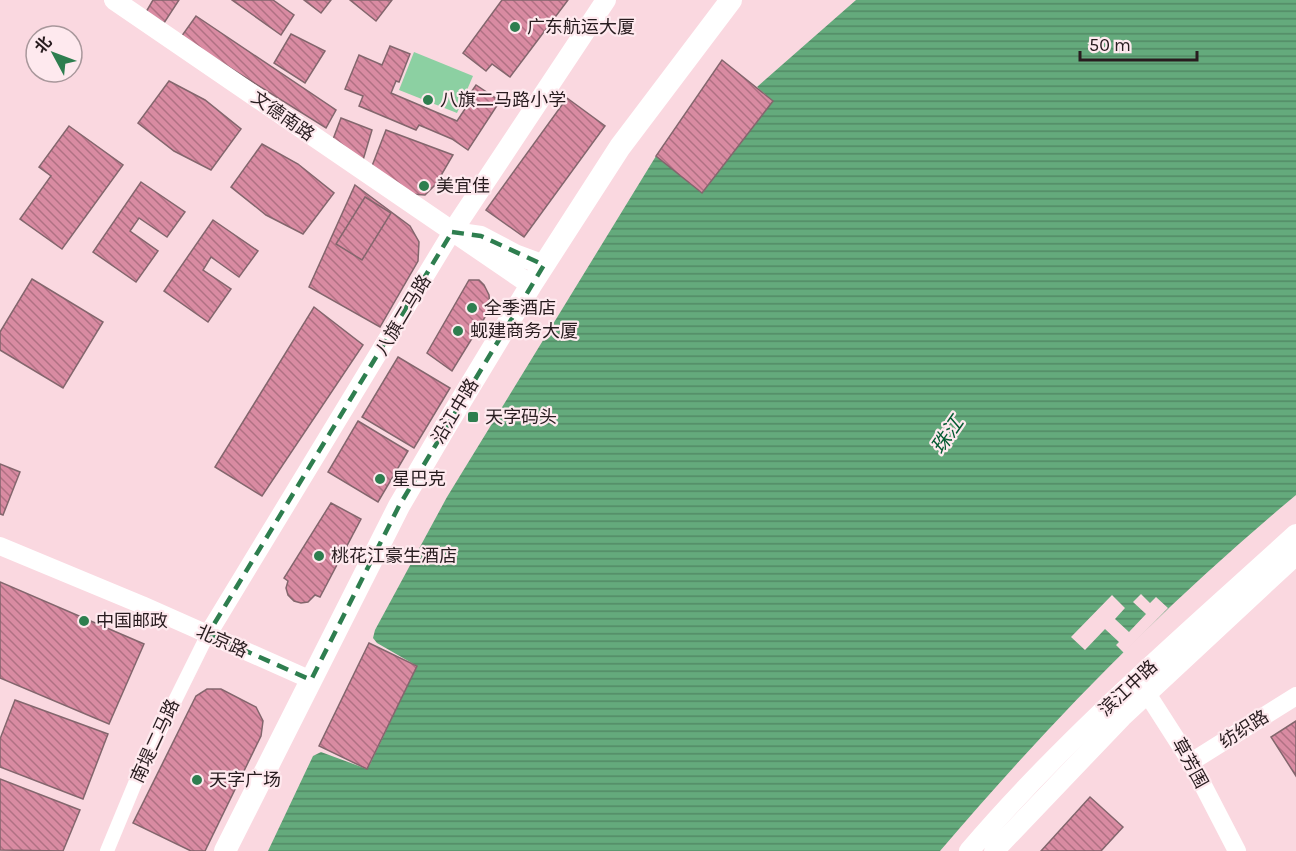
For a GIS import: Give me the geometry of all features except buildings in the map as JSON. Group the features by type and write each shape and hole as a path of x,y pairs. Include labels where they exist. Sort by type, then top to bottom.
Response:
{"main road":[{"name":"文德南路","path":"114,0 531,285"},
{"name":"八旗二马路","path":"452,232 606,0"},
{"name":"沿江中路","path":"225,851 399,506 531,285 620,147 731,0"},
{"path":"452,232 481,236 517,255 544,265"},
{"name":"滨江中路","path":"994,851 1091,747 1143,686 1296,534"},
{"name":"滨江中路","path":"969,851 1069,744 1143,686 1296,555"},
{"path":"239,851 303,724 311,680"}],"street":[{"name":"八旗二马路","path":"208,634 452,232"},
{"name":"北京路","path":"0,546 311,680"},
{"name":"南堤二马路","path":"108,851 141,769 208,634"},
{"name":"草芳围","path":"1143,686 1191,762 1237,851"},
{"name":"纺织路","path":"1191,762 1296,696"}],"highlighted area":[{"path":"452,232 481,236 544,265 399,506 311,680 208,634"}],"shaded area":[{"path":"414,52 473,76 457,113 399,90"}],"water":[{"name":"珠江","path":"856,0 1296,0 1296,495 1201,578 1110,665 1023,756 940,851 268,851 313,756 321,752 367,769 370,764 417,666 377,643 373,638 375,630 447,497 656,156 702,192 773,101 757,87"}],"pier":[{"path":"1141,594 1150,603 1156,597 1168,608 1124,653 1116,645 1119,642 1105,629 1085,650 1071,637 1112,595 1125,608 1115,619 1129,632 1146,614 1133,602"}],"place":[{"name":"广东航运大厦","path":"515,27"},
{"name":"八旗二马路小学","path":"428,100"},
{"name":"美宜佳","path":"424,186"},
{"name":"全季酒店","path":"472,308"},
{"name":"蚬建商务大厦","path":"458,331"},
{"name":"天字码头","path":"473,417"},
{"name":"星巴克","path":"380,479"},
{"name":"桃花江豪生酒店","path":"319,556"},
{"name":"中国邮政","path":"84,621"},
{"name":"天字广场","path":"197,780"}]}
